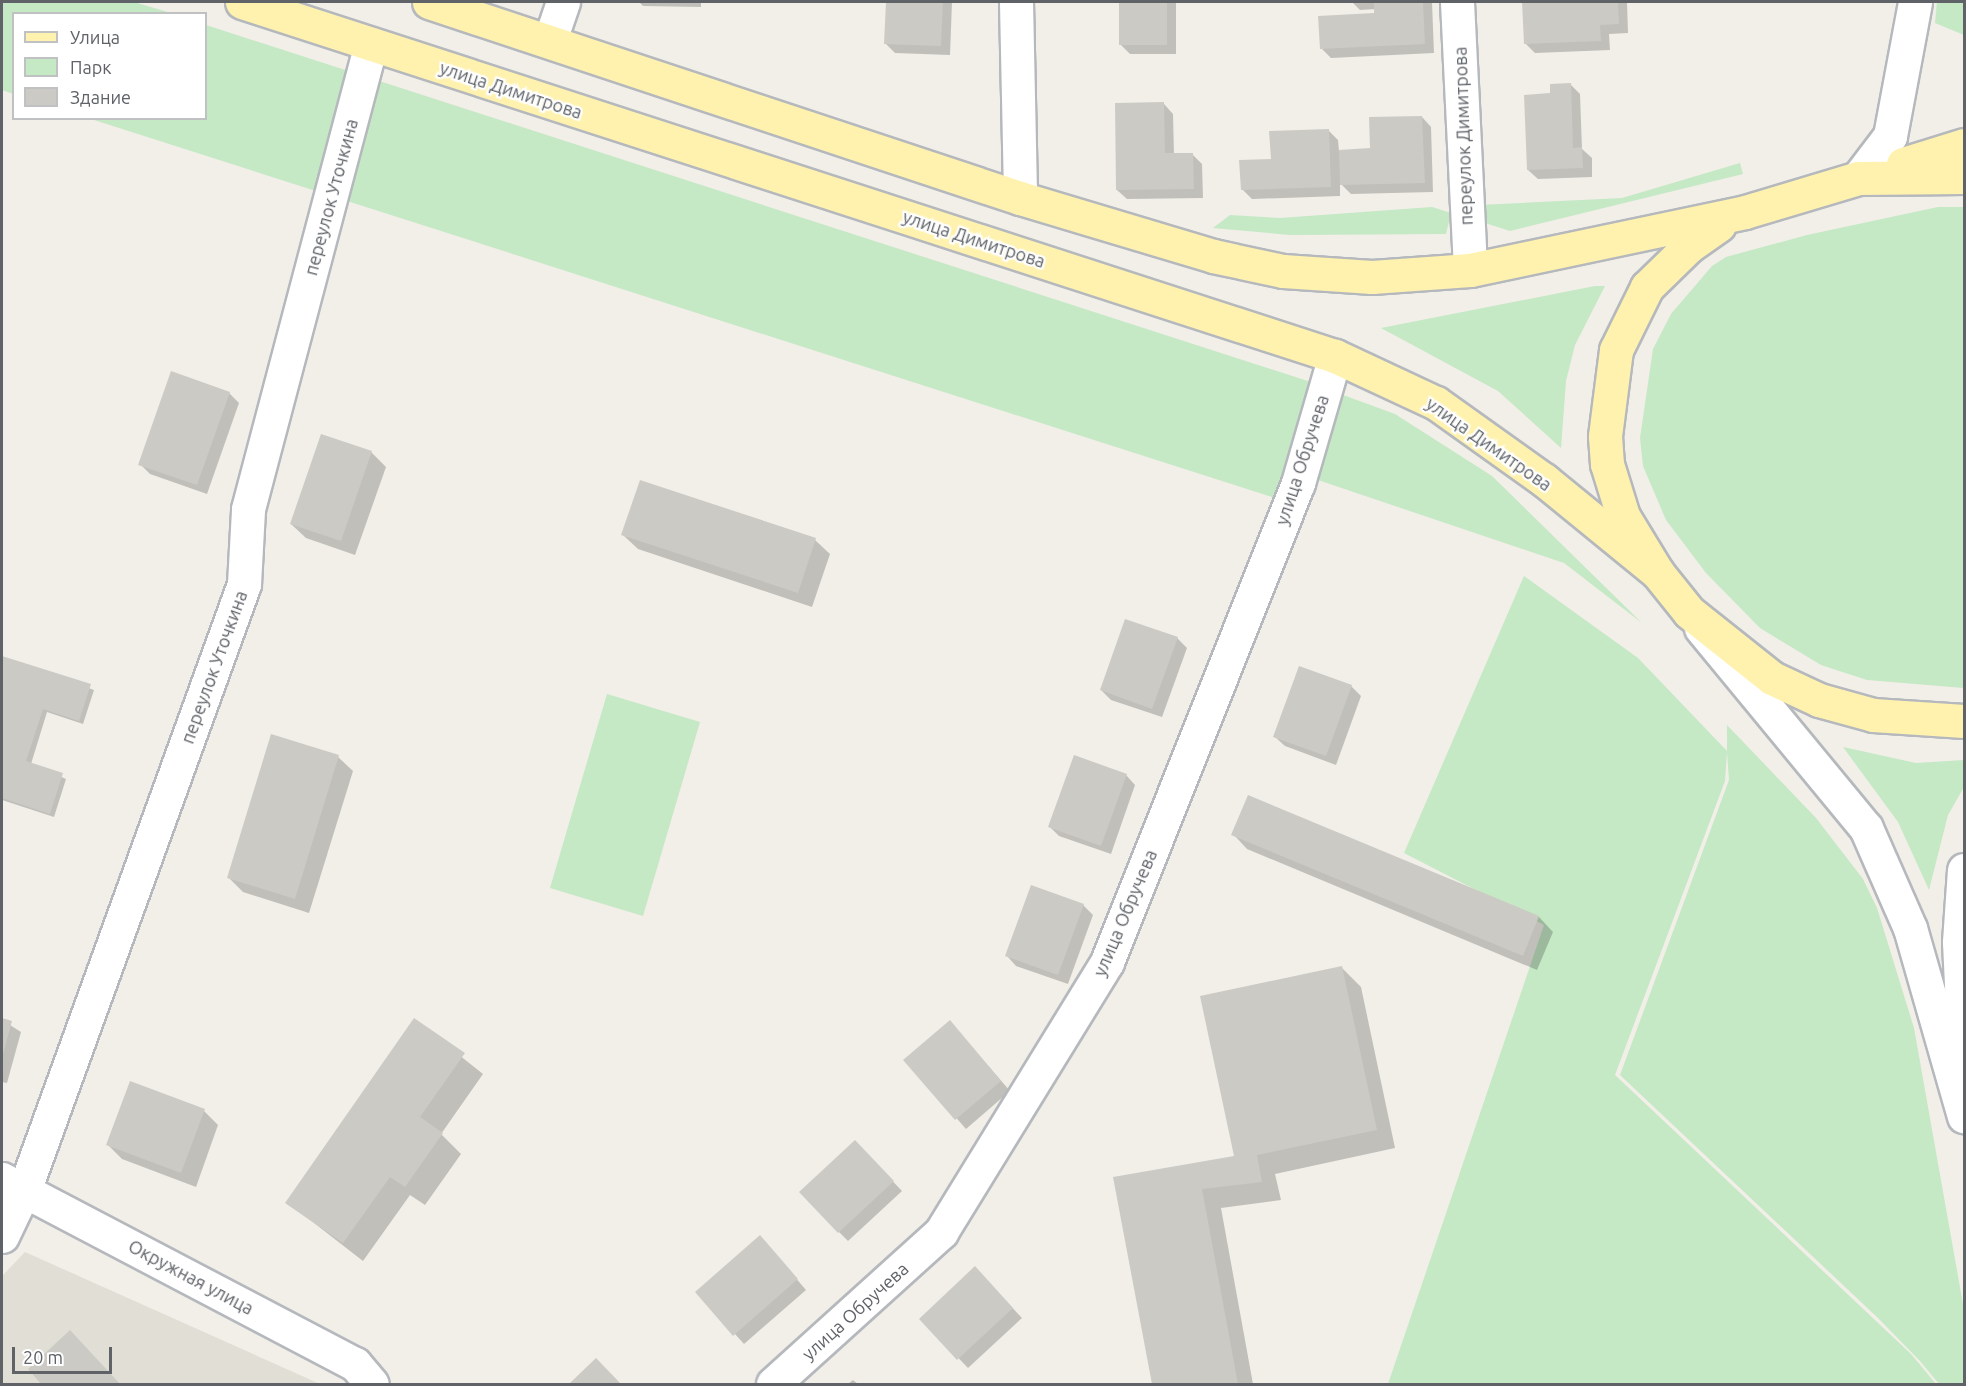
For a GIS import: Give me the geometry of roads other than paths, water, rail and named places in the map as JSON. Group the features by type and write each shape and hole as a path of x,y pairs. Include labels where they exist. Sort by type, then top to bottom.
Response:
{"main road":[{"name":"улица Димитрова","path":"242,2 1335,356 1436,403 1544,480 1657,572"},
{"name":"улица Димитрова","path":"429,2 550,40 1020,198 1213,256 1283,271 1372,278 1470,270 1745,212 1858,178 1965,177"},
{"path":"1858,178 1965,146"},
{"name":"улица Димитрова","path":"1745,212 1710,230 1665,267 1630,313 1616,350 1608,386 1607,464 1623,516 1657,572 1689,612 1746,662 1797,692 1873,715 1965,721"}],"street":[{"path":"550,40 563,2"},
{"path":"1016,2 1020,198"},
{"name":"переулок Димитрова","path":"1457,2 1470,270"},
{"path":"1858,178 1890,136 1915,2"},
{"name":"переулок Уточкина","path":"2,1236 13,1184 244,584 248,509 370,44"},
{"name":"улица Обручева","path":"773,1384 941,1232 1107,962 1298,483 1335,356"},
{"path":"1689,612 1749,693 1840,790 1866,828 1910,928 1965,1116"},
{"path":"1965,870 1959,942 1965,1048"},
{"name":"Окружная улица","path":"13,1184 355,1364 372,1384"}]}
